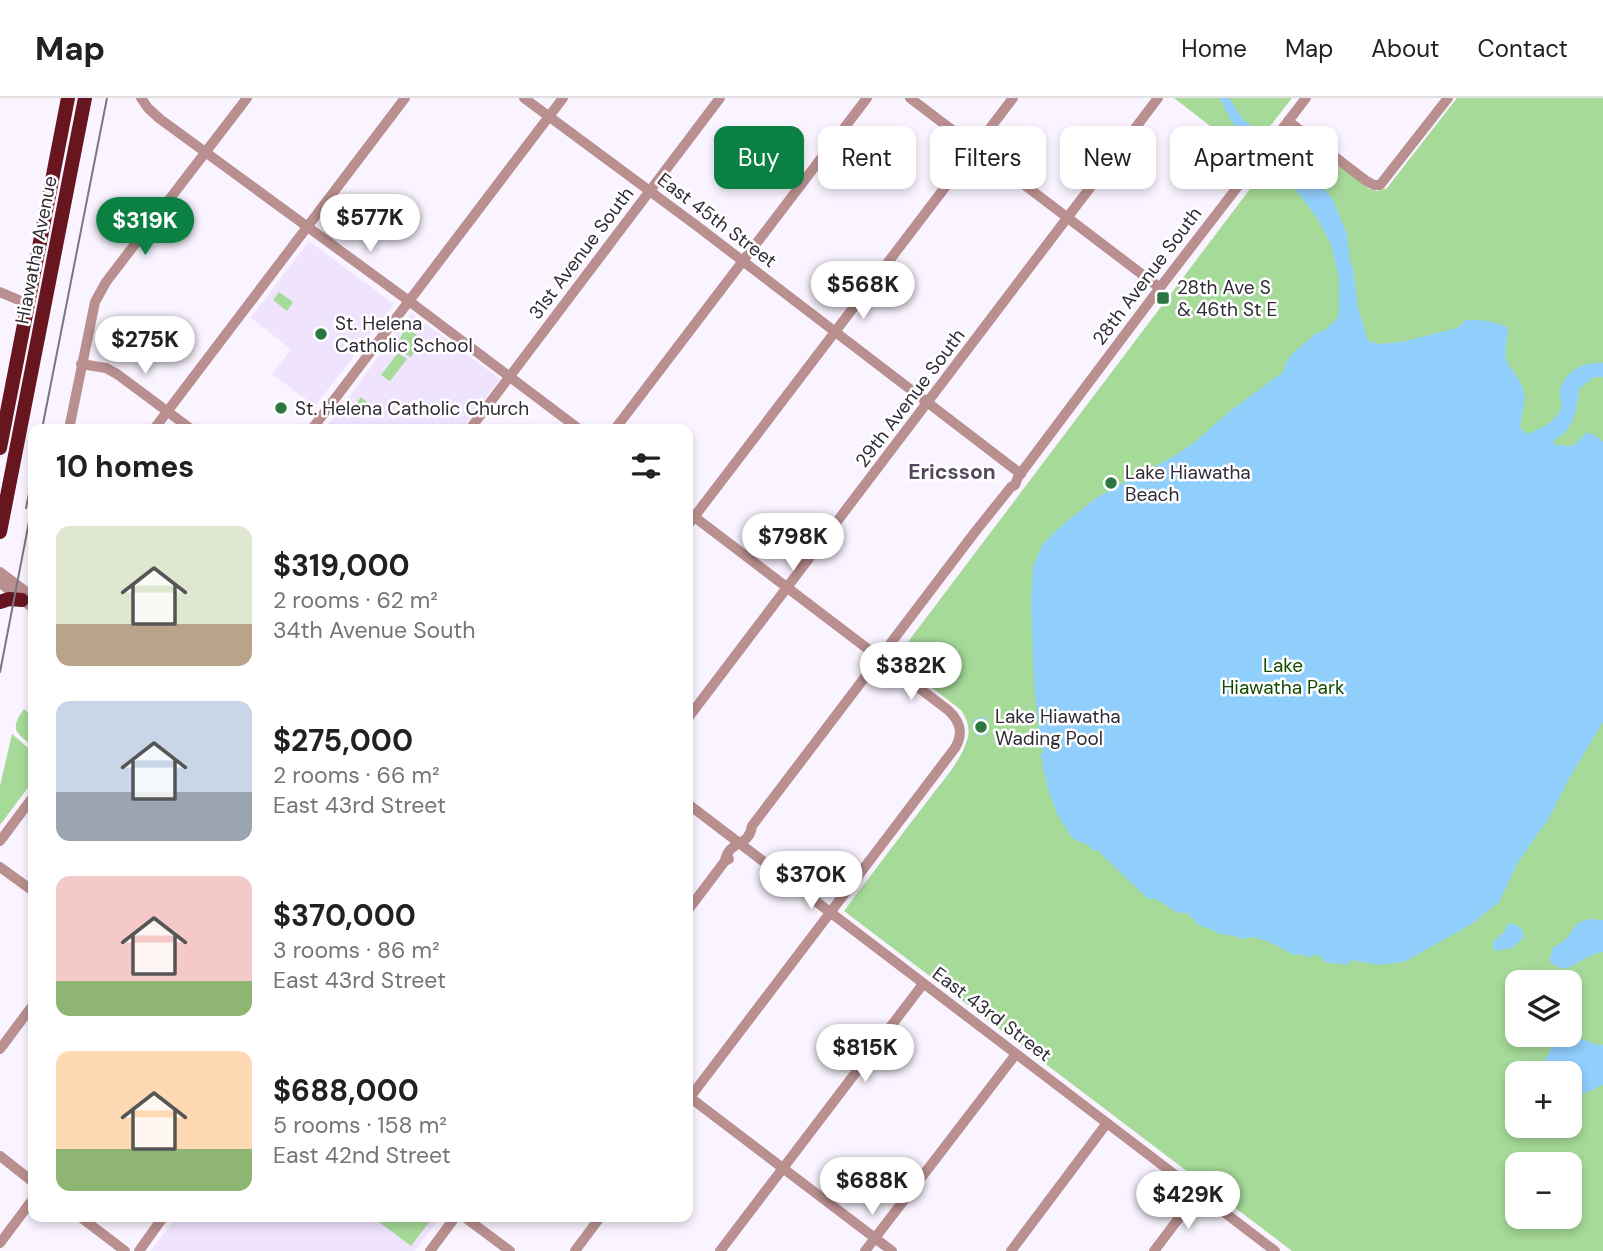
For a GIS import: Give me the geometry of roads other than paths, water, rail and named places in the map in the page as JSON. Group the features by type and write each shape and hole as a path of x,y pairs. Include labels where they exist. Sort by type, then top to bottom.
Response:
{"highway":[{"name":"Hiawatha Avenue","path":"0,448 68,98"},
{"name":"Hiawatha Avenue","path":"0,532 85,98"},
{"path":"0,602 9,599 28,601"}],"street":[{"path":"141,98 160,119 572,424"},
{"path":"70,424 95,302 106,282 247,98"},
{"path":"157,424 405,98"},
{"name":"East 45th Street","path":"524,98 650,190 1020,475"},
{"path":"316,424 563,98"},
{"name":"31st Avenue South","path":"474,424 720,98"},
{"path":"619,424 867,98"},
{"path":"910,98 946,126"},
{"path":"992,126 1013,98"},
{"name":"29th Avenue South","path":"693,711 1158,98"},
{"name":"28th Avenue South","path":"693,903 725,861 733,845 743,842 751,832 752,826 1011,487 1014,479 1020,475 1306,98"},
{"path":"1288,121 1365,180 1380,185 1448,98"},
{"path":"693,514 944,189"},
{"path":"1029,189 1160,288"},
{"path":"0,292 28,304"},
{"path":"81,363 106,368 117,374 184,424"},
{"path":"693,520 880,658 956,718 960,727 960,738 955,748 693,1090"},
{"path":"0,572 28,599"},
{"path":"0,583 28,600"},
{"path":"0,841 28,804"},
{"name":"East 43rd Street","path":"693,808 1275,1251"},
{"path":"0,867 28,887"},
{"path":"720,1251 923,984"},
{"path":"0,1049 28,1011"},
{"path":"865,1251 1016,1054"},
{"path":"693,1101 892,1251"},
{"path":"1011,1251 1107,1123"},
{"path":"0,1156 28,1178"},
{"path":"1154,1251 1198,1192"},
{"path":"0,1243 28,1206"},
{"path":"87,1222 125,1251"},
{"path":"139,1251 160,1222"},
{"path":"430,1251 452,1222"},
{"path":"471,1222 510,1251"},
{"path":"575,1251 597,1222"}],"water":[{"path":"1220,98 1229,98 1242,118 1252,126 1236,126"},
{"path":"1294,189 1324,189 1333,200 1347,234 1358,308 1368,341 1379,344 1401,342 1457,328 1466,320 1493,322 1508,328 1505,356 1521,383 1525,398 1520,427 1526,434 1547,425 1559,413 1562,384 1571,373 1589,364 1603,363 1603,377 1594,377 1579,389 1570,425 1553,443 1573,446 1587,432 1603,442 1603,722 1549,818 1518,862 1499,902 1472,924 1404,962 1378,965 1351,960 1348,965 1325,962 1319,955 1309,958 1291,954 1253,937 1241,939 1219,934 1200,926 1187,913 1178,913 1158,900 1147,898 1097,850 1092,850 1070,835 1050,796 1040,755 1043,752 1034,685 1031,601 1033,566 1043,544 1096,498 1195,442 1230,411 1283,372 1292,354 1337,319 1339,279 1331,244 1304,200"},
{"name":"Lake Hiawatha Wading Pool","path":"986,717 988,734 977,736 974,719"},
{"path":"1590,919 1603,920 1603,952 1564,969 1550,963 1553,948 1566,939 1578,923"},
{"path":"1511,923 1521,928 1523,938 1512,948 1496,951 1492,946 1494,941"},
{"path":"1582,1039 1603,1045 1603,1085 1582,1094 1582,1061 1544,1061 1552,1047 1582,1047"}],"tram line":[{"path":"43,424 107,98"},
{"path":"26,508 28,498"},
{"path":"0,672 28,527"}],"place":[{"name":"28th Ave S & 46th St E","path":"1163,298"},
{"name":"St. Helena Catholic School","path":"321,334"},
{"name":"St. Helena Catholic Church","path":"281,408"},
{"name":"Lake Hiawatha Beach","path":"1111,483"},
{"name":"Lake Hiawatha Wading Pool","path":"981,727"}],"district":[{"name":"Ericsson","path":"952,472"}],"park label":[{"name":"Lake Hiawatha Park","path":"1283,676"}]}
